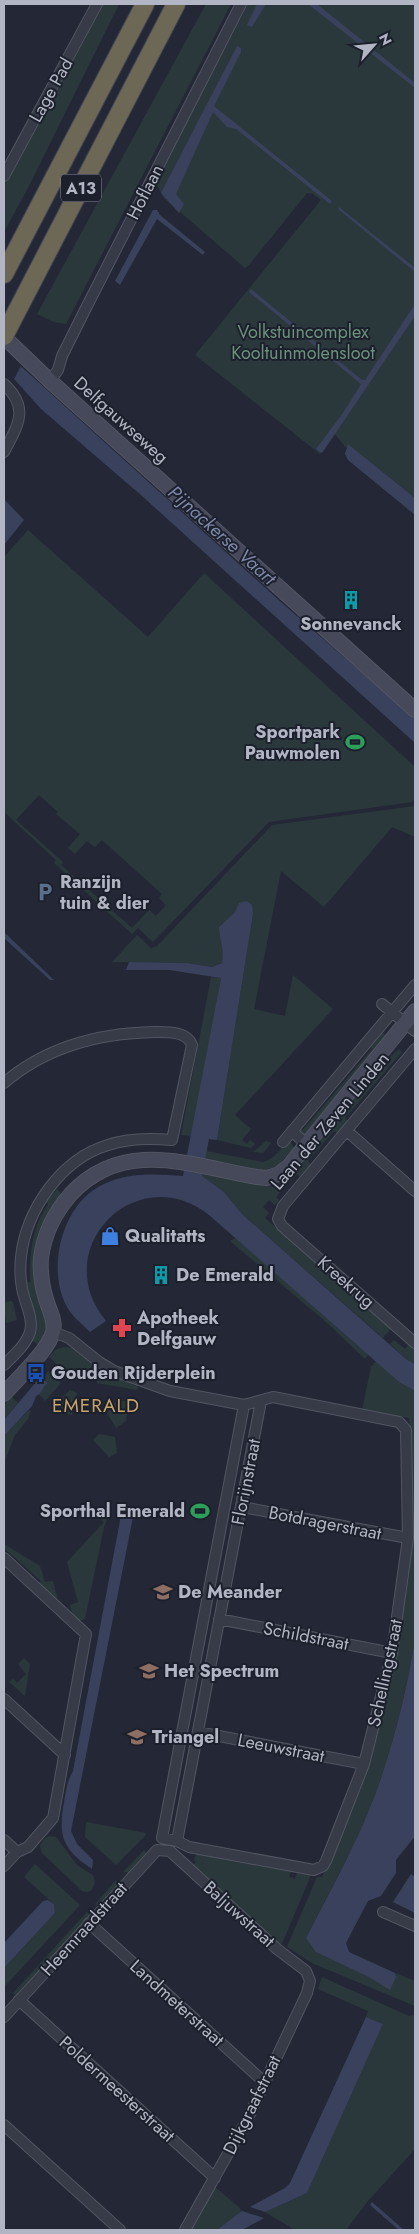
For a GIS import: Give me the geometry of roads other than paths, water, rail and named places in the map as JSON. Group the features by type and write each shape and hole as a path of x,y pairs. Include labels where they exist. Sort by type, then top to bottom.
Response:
{"highway":[{"name":"A13","path":"117,57 133,4"},
{"name":"A13","path":"4,274 145,4"},
{"name":"A13","path":"4,336 176,4"},
{"name":"A13","path":"147,61 190,4"}],"street":[{"name":"Lage Pad","path":"4,176 97,4"},
{"name":"Hoflaan","path":"50,381 58,370 62,356 140,200 241,4"},
{"name":"Delfgauwseweg","path":"4,336 50,381 415,710"},
{"path":"4,384 18,400 19,409 16,428 4,452"},
{"name":"Laan der Zeven Linden","path":"283,1142 415,985"},
{"path":"382,1004 412,1026"},
{"name":"Laan der Zeven Linden","path":"53,1332 53,1319 45,1298 41,1278 41,1259 46,1237 61,1205 88,1179 116,1165 143,1159 180,1162 267,1178 279,1174 289,1166 376,1062 394,1047 412,1026 415,1011"},
{"path":"4,1083 32,1063 80,1041 102,1036 160,1032 184,1035 192,1045 172,1140 122,1141 91,1152 73,1164 45,1194 26,1232 21,1257 22,1288 30,1327 26,1340 4,1365"},
{"name":"Laan der Zeven Linden","path":"278,1219 283,1206 415,1049"},
{"path":"347,1130 415,1191"},
{"name":"Laan der Zeven Linden","path":"292,1131 307,1145"},
{"name":"Kreekrug","path":"278,1219 282,1226 415,1343"},
{"path":"4,1394 47,1344 53,1332 69,1338 99,1362 130,1378 170,1391 244,1405"},
{"name":"Schellingstraat","path":"177,1841 195,1848 314,1870 319,1868 326,1861 364,1764 392,1654 408,1538 408,1435 402,1424 273,1397 244,1405"},
{"name":"Florijnstraat","path":"244,1405 162,1838 177,1841 261,1401"},
{"name":"Botdragerstraat","path":"242,1508 408,1538"},
{"path":"4,1558 86,1634 53,1818 28,1847 17,1852 4,1866"},
{"path":"215,1560 231,1563"},
{"name":"Schildstraat","path":"219,1619 392,1654"},
{"path":"193,1674 208,1677"},
{"path":"4,1699 65,1755"},
{"name":"Leeuwstraat","path":"198,1732 364,1764"},
{"path":"4,1840 17,1852"},
{"name":"Heemraadstraat","path":"4,2017 152,1854 164,1850 170,1852"},
{"name":"Baljuwstraat","path":"170,1852 309,1976"},
{"path":"383,1912 415,1926"},
{"name":"Landmeterstraat","path":"89,1923 264,2082"},
{"name":"Dijkgraafstraat","path":"185,2230 248,2118 307,1993 310,1981 309,1976"},
{"name":"Poldermeesterstraat","path":"20,2000 215,2178"},
{"path":"4,2125 120,2230"}],"water":[{"path":"257,4 266,4 252,27 247,25"},
{"path":"308,4 317,4 415,83 415,88"},
{"path":"237,46 241,48 241,52 214,106 332,201 330,204 236,129 227,127 213,112 176,194 184,204 179,213 161,193"},
{"path":"339,207 415,268 415,272 338,209"},
{"path":"153,210 157,210 160,215 205,252 203,255 157,219 120,285 115,281"},
{"path":"251,289 362,380 365,380 415,304 415,316 322,453 316,449 343,413 361,384 249,292"},
{"path":"4,351 282,603 415,719 415,743 142,496 41,409 7,371"},
{"path":"348,444 415,498 415,515 348,460 345,454"},
{"path":"4,499 24,520 4,545"},
{"path":"247,901 252,905 253,914 217,1140 209,1139 202,1176 224,1192 242,1214 406,1359 415,1364 415,1391 399,1382 209,1215 181,1200 154,1197 129,1205 108,1220 93,1241 87,1266 90,1293 106,1321 90,1332 73,1315 65,1303 60,1288 58,1271 59,1253 62,1236 78,1205 90,1193 104,1184 123,1177 153,1174 183,1176 221,978 169,970 126,970 129,962 187,963 212,967 222,963 223,954 219,927 235,912 239,903"},
{"path":"4,932 54,980 50,980 4,938"},
{"path":"45,1380 47,1383 36,1396 32,1406 4,1436 4,1420 37,1381 41,1383"},
{"path":"122,1510 134,1512 71,1831 77,1844 93,1860 92,1869 74,1855 64,1841 62,1814 67,1786 73,1771"},
{"path":"415,1639 415,1836 396,1860 396,1873 381,1896 368,1901 346,1943 349,1952 395,1973 396,1977 390,1990 369,1977 316,1952 306,1938 348,1856 376,1793 397,1723"},
{"path":"411,1874 415,1877 415,1913 393,1902"},
{"path":"48,1900 54,1904 55,1913 4,1968 4,1943 43,1901"},
{"path":"366,2017 383,2024 307,2193 265,2212 250,2207 285,2188 290,2183"},
{"path":"372,2202 404,2230 399,2230 370,2205"},
{"path":"242,2211 264,2218 242,2230 217,2230"}],"place":[{"name":"Sonnevanck","path":"351,600"},
{"name":"Sportpark Pauwmolen","path":"355,742"},
{"name":"Ranzijn tuin & dier","path":"45,892"},
{"name":"Qualitatts","path":"110,1236"},
{"name":"De Emerald","path":"161,1275"},
{"name":"Apotheek Delfgauw","path":"122,1328"},
{"name":"Gouden Rijderplein","path":"36,1373"},
{"name":"Sporthal Emerald","path":"200,1511"},
{"name":"De Meander","path":"163,1592"},
{"name":"Het Spectrum","path":"149,1671"},
{"name":"Triangel","path":"137,1737"}],"district":[{"name":"EMERALD","path":"96,1405"}],"park label":[{"name":"Volkstuincomplex Kooltuinmolensloot","path":"303,342"}],"water label":[{"name":"Pijnackerse Vaart","path":"222,535"}]}
